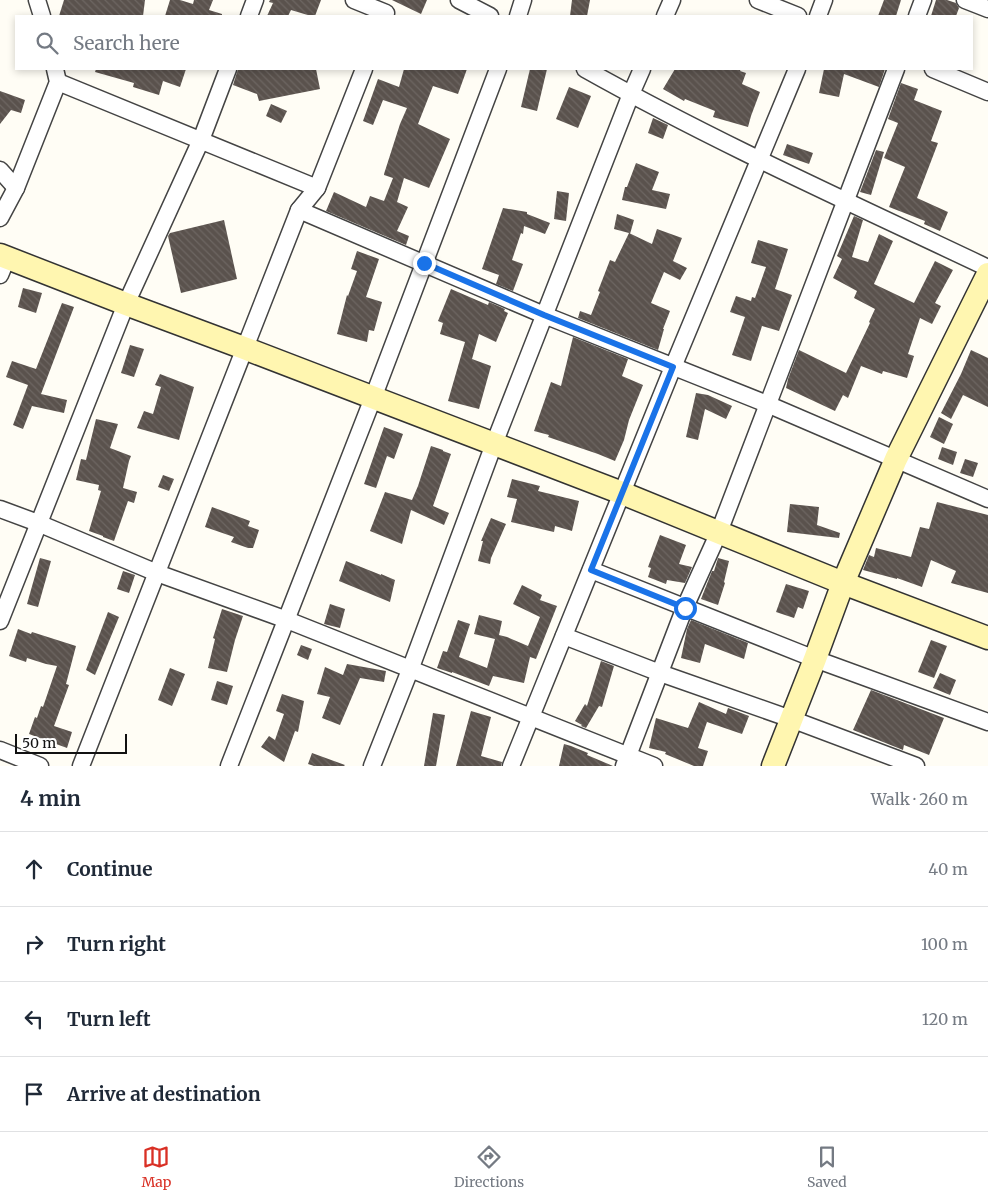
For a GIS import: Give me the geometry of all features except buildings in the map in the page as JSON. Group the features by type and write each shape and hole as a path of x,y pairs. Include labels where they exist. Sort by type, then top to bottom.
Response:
{"street":[{"path":"38,0 42,15"},
{"path":"249,15 255,0"},
{"path":"354,0 386,10"},
{"path":"459,0 488,15"},
{"path":"518,15 523,0"},
{"path":"665,15 672,0"},
{"path":"758,0 796,15"},
{"path":"818,15 824,0"},
{"path":"917,15 923,0"},
{"path":"965,0 988,9"},
{"path":"0,621 126,304 201,140 228,70"},
{"path":"82,766 244,348 300,210 317,188 364,70"},
{"path":"229,766 373,398 498,70"},
{"path":"587,70 760,160 988,268"},
{"path":"372,766 410,670 494,444 642,70"},
{"path":"511,766 673,367 797,70"},
{"path":"626,761 685,608 718,532 896,70"},
{"path":"935,70 988,92"},
{"path":"0,218 16,188 57,75 201,140 317,188"},
{"path":"0,170 16,188"},
{"path":"300,210 544,315 767,404 988,499"},
{"path":"2,262 126,304 244,348 622,493 843,583 988,638"},
{"path":"772,766 843,583 896,459 988,274"},
{"path":"0,509 157,573 287,620 531,717 626,761 654,766"},
{"path":"591,570 815,659 988,722"},
{"path":"564,636 916,766"},
{"path":"0,750 40,766"}],"route":[{"path":"424,263 544,315 673,367 591,570 685,608"}]}
